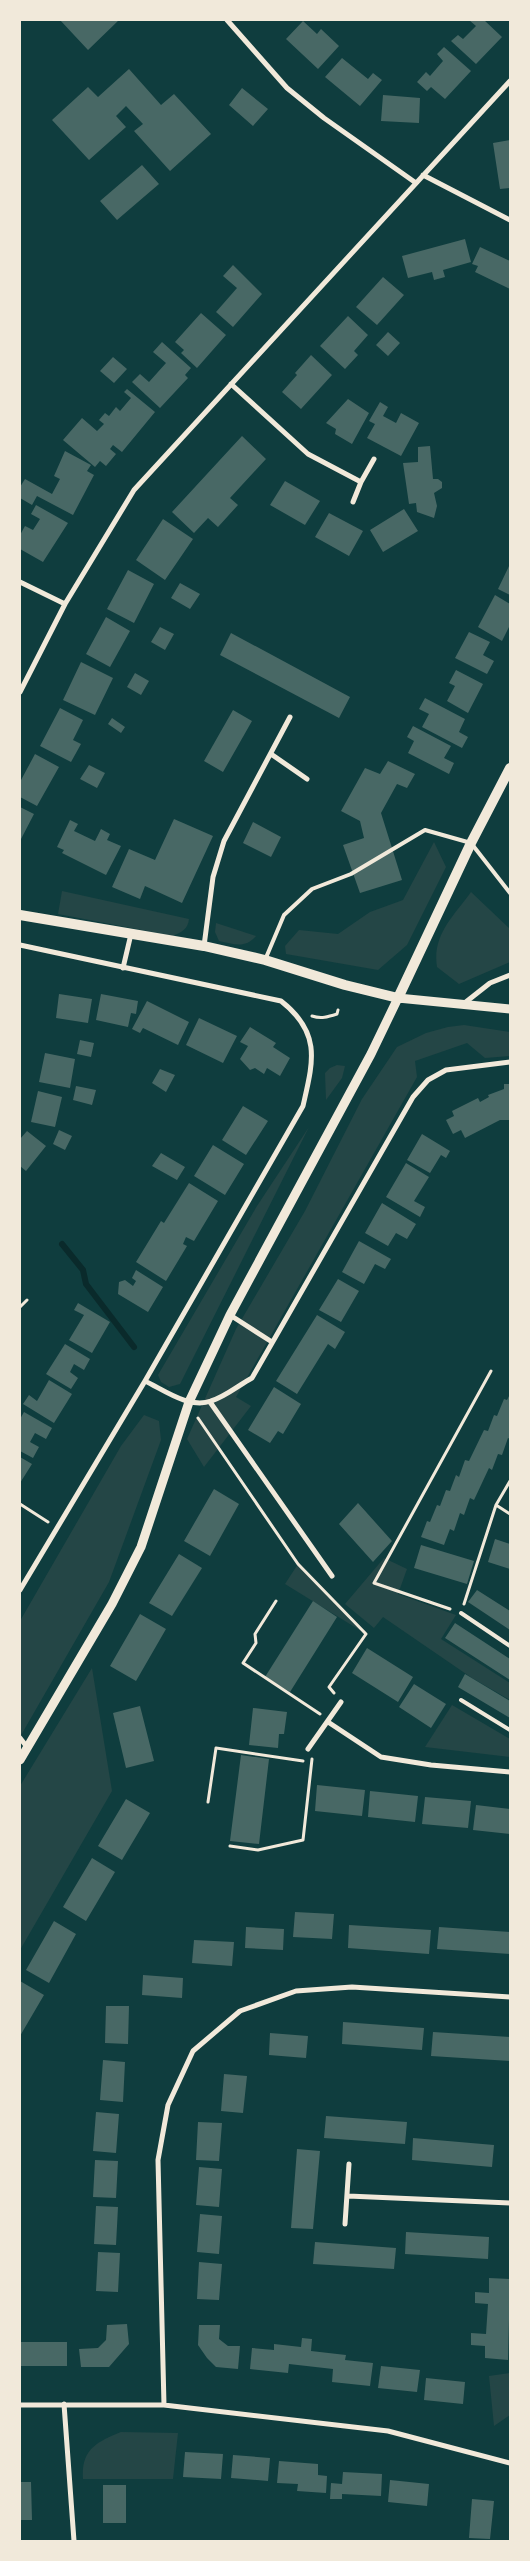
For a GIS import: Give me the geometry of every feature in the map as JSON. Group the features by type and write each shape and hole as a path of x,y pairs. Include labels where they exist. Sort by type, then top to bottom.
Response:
{"main road":[{"path":"20,915 204,946 264,960 345,985 398,998 471,843 510,768"}],"street":[{"path":"227,20 287,88 324,118 416,183"},
{"path":"20,692 64,604 134,490 510,81"},
{"path":"423,175 510,220"},
{"path":"231,384 308,454 361,482"},
{"path":"354,502 361,482 374,459"},
{"path":"20,582 64,604"},
{"path":"204,946 213,877 224,841 290,718"},
{"path":"271,754 307,779"},
{"path":"123,968 131,934"},
{"path":"20,947 281,1001 291,1009 312,1044 313,1063 302,1106 145,1381 20,1590"},
{"path":"462,1006 490,983 510,975"},
{"path":"20,1760 112,1604 141,1547 189,1402 230,1315 371,1054 398,998 462,1006 510,1009"},
{"path":"145,1381 189,1402 210,1402 252,1378 413,1097 428,1080 446,1070 510,1062"},
{"path":"230,1315 272,1342"},
{"path":"210,1402 332,1576"},
{"path":"308,1749 341,1702"},
{"path":"328,1722 382,1757 431,1765 510,1772"},
{"path":"20,1738 28,1748"},
{"path":"164,2405 158,2160 168,2105 193,2052 240,2011 296,1991 352,1987 510,1997"},
{"path":"345,2224 349,2164"},
{"path":"348,2196 510,2203"},
{"path":"64,2404 74,2541"},
{"path":"20,2405 164,2405 388,2431 510,2463"}],"lane":[{"path":"264,960 284,915 312,889 351,874 425,830 471,843 510,893"},
{"path":"461,1613 510,1646"},
{"path":"460,1700 510,1730"}],"path":[{"path":"291,1009 294,1006 320,1018 336,1014 338,1010"},
{"path":"20,1307 27,1300"},
{"path":"491,1371 374,1583 461,1613 496,1505 510,1481"},
{"path":"189,1402 298,1564 366,1634 329,1687 341,1702"},
{"path":"20,1504 57,1527"},
{"path":"496,1505 510,1514"},
{"path":"276,1601 256,1634 256,1643 243,1663 315,1710 328,1722"},
{"path":"208,1802 216,1748 314,1762"},
{"path":"230,1846 258,1850 303,1840 314,1762 308,1749"}],"shaded area":[{"path":"434,842 446,867 407,945 378,970 286,954 285,946 299,930 338,934 370,912 403,900"},
{"path":"62,891 189,919 184,930 173,936 58,914"},
{"path":"471,892 510,929 510,962 459,984 437,967 436,956 445,927"},
{"path":"216,923 256,936 248,943 239,945 219,941 215,932"},
{"path":"464,1025 510,1032 510,1056 485,1058 467,1043 415,1061 417,1077 236,1397 251,1406 204,1467 187,1439 236,1329 305,1211 362,1099 397,1047 426,1033"},
{"path":"337,1065 345,1066 342,1078 326,1100 325,1073"},
{"path":"309,1127 180,1384 169,1387 161,1382 158,1375 257,1206"},
{"path":"144,1415 159,1421 161,1440 109,1582 20,1737 20,1621 121,1446"},
{"path":"384,1558 407,1569 398,1594 456,1615 441,1639 510,1683 510,1700 472,1678 383,1617 374,1628 345,1604"},
{"path":"298,1564 366,1634 285,1584"},
{"path":"92,1668 112,1791 20,1950 20,1786"},
{"path":"452,1705 510,1739 510,1757 425,1747"},
{"path":"510,2373 510,2415 494,2426 489,2376"},
{"path":"121,2432 178,2433 173,2479 83,2479 85,2461 92,2448 104,2439"}],"building":[{"path":"60,20 119,20 88,50"},
{"path":"469,20 484,20 502,37 476,64 451,41 458,35 463,39 476,26"},
{"path":"303,21 317,34 321,29 339,46 318,69 286,39"},
{"path":"444,47 471,71 445,99 431,87 427,91 417,82 426,72 430,76 443,61 437,54"},
{"path":"342,58 368,79 373,73 382,80 360,106 325,77"},
{"path":"129,69 161,105 174,94 211,134 170,171 134,131 143,124 126,106 116,116 126,127 89,160 52,120 88,87 98,97"},
{"path":"242,88 268,109 253,126 229,105"},
{"path":"383,95 420,98 419,123 381,121"},
{"path":"510,140 510,188 500,189 493,143"},
{"path":"142,165 159,184 117,220 100,201"},
{"path":"465,239 471,262 443,270 445,277 434,280 432,272 408,278 402,256"},
{"path":"480,247 510,261 510,289 475,272 478,266 472,264"},
{"path":"233,265 262,294 233,327 216,312 237,288 223,276"},
{"path":"383,277 404,295 377,325 356,307"},
{"path":"201,313 226,335 197,368 181,353 184,350 175,342"},
{"path":"348,316 368,335 354,351 358,355 345,369 320,346"},
{"path":"388,332 400,343 388,356 376,345"},
{"path":"162,342 191,368 185,375 188,378 160,408 132,382 140,374 149,382 166,363 153,352"},
{"path":"311,355 332,375 301,409 282,392"},
{"path":"113,357 127,369 114,383 100,371"},
{"path":"127,389 155,412 122,452 113,445 110,449 116,454 106,466 100,461 95,467 63,440 82,418 97,431 104,424 99,420 105,413 109,416 116,407 120,411 131,398 124,392"},
{"path":"348,399 369,413 352,444 335,434 336,429 326,423"},
{"path":"380,402 388,407 383,416 396,423 401,413 419,423 401,456 367,438 375,424 369,421"},
{"path":"242,436 266,459 230,498 238,505 218,527 208,518 194,533 172,512"},
{"path":"430,446 433,479 438,479 442,482 442,488 434,493 437,506 434,518 417,512 416,503 409,504 403,463 418,462 418,447"},
{"path":"65,451 91,465 87,471 94,475 73,515 37,496 32,505 20,498 20,487 25,479 52,494 60,479 54,476"},
{"path":"285,481 320,501 305,525 270,505"},
{"path":"36,505 68,523 43,562 20,549 20,535 25,526 33,530 40,519 31,514"},
{"path":"404,509 418,531 383,552 370,530"},
{"path":"329,513 363,531 349,556 315,537"},
{"path":"163,519 193,539 165,580 136,560"},
{"path":"510,564 510,595 498,589"},
{"path":"128,570 154,584 134,623 107,609"},
{"path":"180,583 200,594 190,609 171,598"},
{"path":"495,595 510,604 510,625 502,641 478,627"},
{"path":"106,617 130,631 110,667 86,654"},
{"path":"160,627 174,634 165,650 151,642"},
{"path":"469,632 490,642 483,655 494,661 487,674 455,658"},
{"path":"231,633 350,697 339,718 220,655"},
{"path":"81,662 113,678 95,715 63,700"},
{"path":"456,670 483,684 468,713 447,701 455,686 449,683"},
{"path":"135,673 149,681 141,695 127,687"},
{"path":"425,698 465,719 459,732 468,737 462,748 422,727 429,714 419,709"},
{"path":"60,708 83,720 73,740 81,744 71,762 40,746"},
{"path":"233,710 252,721 223,772 204,761"},
{"path":"112,718 125,727 121,733 108,724"},
{"path":"413,726 451,746 444,758 454,763 449,774 408,753 414,741 407,737"},
{"path":"35,754 59,767 37,806 20,797 20,782"},
{"path":"388,761 415,774 407,788 397,784 381,813 402,880 360,893 343,845 364,838 360,821 341,811 365,768 380,774"},
{"path":"89,765 105,773 97,788 80,779"},
{"path":"20,807 34,814 20,841"},
{"path":"174,819 213,836 182,903 145,886 140,899 112,887 129,849 155,860"},
{"path":"70,820 78,824 74,831 95,841 101,829 110,834 107,840 121,846 106,875 62,853 64,850 57,847"},
{"path":"253,822 281,837 271,857 243,843"},
{"path":"59,994 92,999 88,1023 56,1018"},
{"path":"101,994 138,1001 136,1014 131,1013 128,1027 96,1020"},
{"path":"147,1001 189,1022 178,1045 143,1028 140,1033 132,1029"},
{"path":"199,1018 237,1036 223,1063 186,1045"},
{"path":"250,1027 276,1043 273,1047 290,1058 280,1076 267,1068 264,1074 255,1068 250,1070 240,1059 248,1046 240,1042"},
{"path":"80,1040 94,1043 91,1057 77,1054"},
{"path":"45,1053 75,1059 70,1088 39,1082"},
{"path":"160,1069 175,1075 166,1092 152,1083"},
{"path":"504,1084 510,1084 509,1120 500,1120 465,1138 461,1130 453,1134 446,1120 454,1116 452,1111 478,1098 480,1102 489,1097 488,1095 504,1089"},
{"path":"76,1086 96,1090 92,1105 73,1100"},
{"path":"38,1091 62,1097 55,1127 31,1122"},
{"path":"243,1106 268,1121 246,1155 222,1140"},
{"path":"59,1130 72,1136 65,1150 53,1144"},
{"path":"27,1131 46,1146 26,1171 20,1166 20,1139"},
{"path":"422,1134 450,1151 446,1158 441,1155 430,1173 407,1160"},
{"path":"213,1145 244,1164 225,1195 194,1176"},
{"path":"161,1153 185,1167 177,1180 152,1166"},
{"path":"406,1163 429,1177 414,1201 425,1207 420,1217 386,1197"},
{"path":"189,1183 218,1201 194,1241 186,1237 183,1244 187,1246 166,1281 136,1262 161,1221 164,1223"},
{"path":"382,1203 416,1224 407,1239 396,1233 388,1246 365,1233"},
{"path":"359,1241 391,1259 385,1269 375,1264 364,1284 342,1272"},
{"path":"136,1270 163,1287 148,1312 118,1294 119,1282 125,1280 133,1286 136,1281 132,1278"},
{"path":"338,1279 359,1291 341,1322 319,1310"},
{"path":"78,1303 110,1322 92,1353 69,1340 84,1315 74,1310"},
{"path":"317,1315 345,1332 335,1349 328,1344 297,1394 276,1381"},
{"path":"65,1344 90,1359 84,1370 74,1364 70,1372 78,1378 71,1389 46,1374"},
{"path":"49,1380 72,1394 54,1423 23,1404 29,1395 37,1401"},
{"path":"274,1387 301,1404 283,1434 278,1431 270,1443 248,1430"},
{"path":"510,1394 510,1439 508,1438 502,1455 498,1454 492,1470 489,1468 474,1500 470,1498 464,1515 460,1513 454,1531 450,1529 444,1545 421,1537 427,1521 430,1522 437,1505 440,1506 446,1490 450,1491 456,1475 459,1477 465,1460 469,1461 484,1430 488,1431 494,1415 497,1416 504,1399 507,1400"},
{"path":"24,1412 52,1428 46,1439 35,1433 30,1442 39,1447 33,1458 20,1451 20,1419"},
{"path":"20,1457 32,1464 20,1483"},
{"path":"214,1489 239,1504 210,1556 184,1541"},
{"path":"358,1503 392,1541 373,1562 339,1524"},
{"path":"495,1539 510,1544 510,1569 488,1562"},
{"path":"421,1545 474,1561 467,1584 414,1568"},
{"path":"179,1554 202,1568 172,1616 149,1603"},
{"path":"477,1590 510,1611 510,1630 468,1602"},
{"path":"313,1601 337,1617 290,1692 265,1677"},
{"path":"140,1614 166,1629 136,1681 110,1666"},
{"path":"455,1623 510,1659 510,1680 445,1638"},
{"path":"367,1648 413,1677 398,1702 352,1673"},
{"path":"465,1674 510,1701 510,1718 458,1687"},
{"path":"414,1684 446,1704 431,1728 399,1707"},
{"path":"140,1706 154,1761 126,1768 113,1713"},
{"path":"253,1708 287,1712 284,1734 279,1734 278,1748 249,1745"},
{"path":"241,1755 269,1759 259,1844 230,1841"},
{"path":"317,1785 365,1790 362,1816 315,1811"},
{"path":"370,1791 418,1796 415,1822 368,1817"},
{"path":"425,1797 471,1801 468,1828 422,1824"},
{"path":"126,1799 150,1813 122,1860 98,1846"},
{"path":"476,1805 510,1809 510,1834 473,1830"},
{"path":"92,1858 115,1872 86,1921 63,1907"},
{"path":"295,1912 334,1914 332,1939 293,1937"},
{"path":"54,1921 76,1934 49,1983 26,1970"},
{"path":"349,1925 431,1930 429,1954 348,1948"},
{"path":"246,1927 284,1929 283,1950 245,1948"},
{"path":"439,1927 510,1932 510,1954 437,1949"},
{"path":"194,1940 234,1942 232,1966 192,1963"},
{"path":"143,1975 183,1978 182,1998 142,1995"},
{"path":"20,1981 44,1995 20,2036"},
{"path":"106,2006 129,2006 128,2044 105,2043"},
{"path":"343,2022 424,2028 422,2050 342,2044"},
{"path":"433,2032 510,2037 510,2061 431,2056"},
{"path":"270,2033 308,2036 306,2058 269,2055"},
{"path":"103,2060 125,2062 123,2102 100,2100"},
{"path":"224,2074 247,2076 243,2113 221,2111"},
{"path":"96,2112 119,2114 116,2153 93,2151"},
{"path":"326,2116 407,2122 405,2144 324,2138"},
{"path":"198,2122 222,2123 219,2161 196,2160"},
{"path":"413,2138 494,2145 492,2167 412,2160"},
{"path":"297,2149 320,2151 313,2229 291,2228"},
{"path":"95,2160 118,2161 116,2198 93,2197"},
{"path":"199,2167 222,2169 219,2207 196,2205"},
{"path":"96,2206 118,2207 116,2245 94,2244"},
{"path":"200,2214 222,2216 219,2254 197,2252"},
{"path":"406,2232 489,2237 488,2259 405,2254"},
{"path":"315,2242 396,2248 394,2269 313,2264"},
{"path":"98,2252 120,2253 118,2292 96,2291"},
{"path":"199,2262 222,2264 219,2300 197,2299"},
{"path":"489,2278 510,2279 508,2360 485,2358 485,2346 471,2345 471,2333 486,2334 488,2304 475,2303 475,2292 489,2293"},
{"path":"127,2324 129,2344 109,2367 81,2367 79,2349 98,2348 106,2340 107,2325"},
{"path":"199,2325 220,2325 219,2339 228,2346 240,2346 238,2369 216,2367 207,2358 198,2345"},
{"path":"302,2338 312,2339 311,2351 346,2355 345,2360 373,2363 370,2386 332,2382 333,2369 289,2364 288,2373 250,2369 252,2348 274,2350 274,2344 301,2347"},
{"path":"20,2342 67,2342 67,2366 20,2366"},
{"path":"381,2366 420,2370 417,2392 378,2388"},
{"path":"426,2378 465,2382 463,2404 424,2400"},
{"path":"185,2452 223,2454 221,2479 183,2477"},
{"path":"233,2455 270,2458 268,2481 231,2478"},
{"path":"279,2461 318,2464 318,2475 327,2476 326,2493 297,2491 298,2484 277,2483"},
{"path":"343,2472 382,2474 381,2496 342,2494 342,2499 330,2499 331,2483 342,2484"},
{"path":"390,2480 429,2484 427,2506 388,2502"},
{"path":"20,2482 31,2482 32,2520 20,2520"},
{"path":"103,2485 126,2485 126,2523 103,2523"},
{"path":"472,2499 494,2501 490,2539 469,2538"}],"waterway":[{"path":"62,1244 83,1270 86,1284 134,1347"}]}
